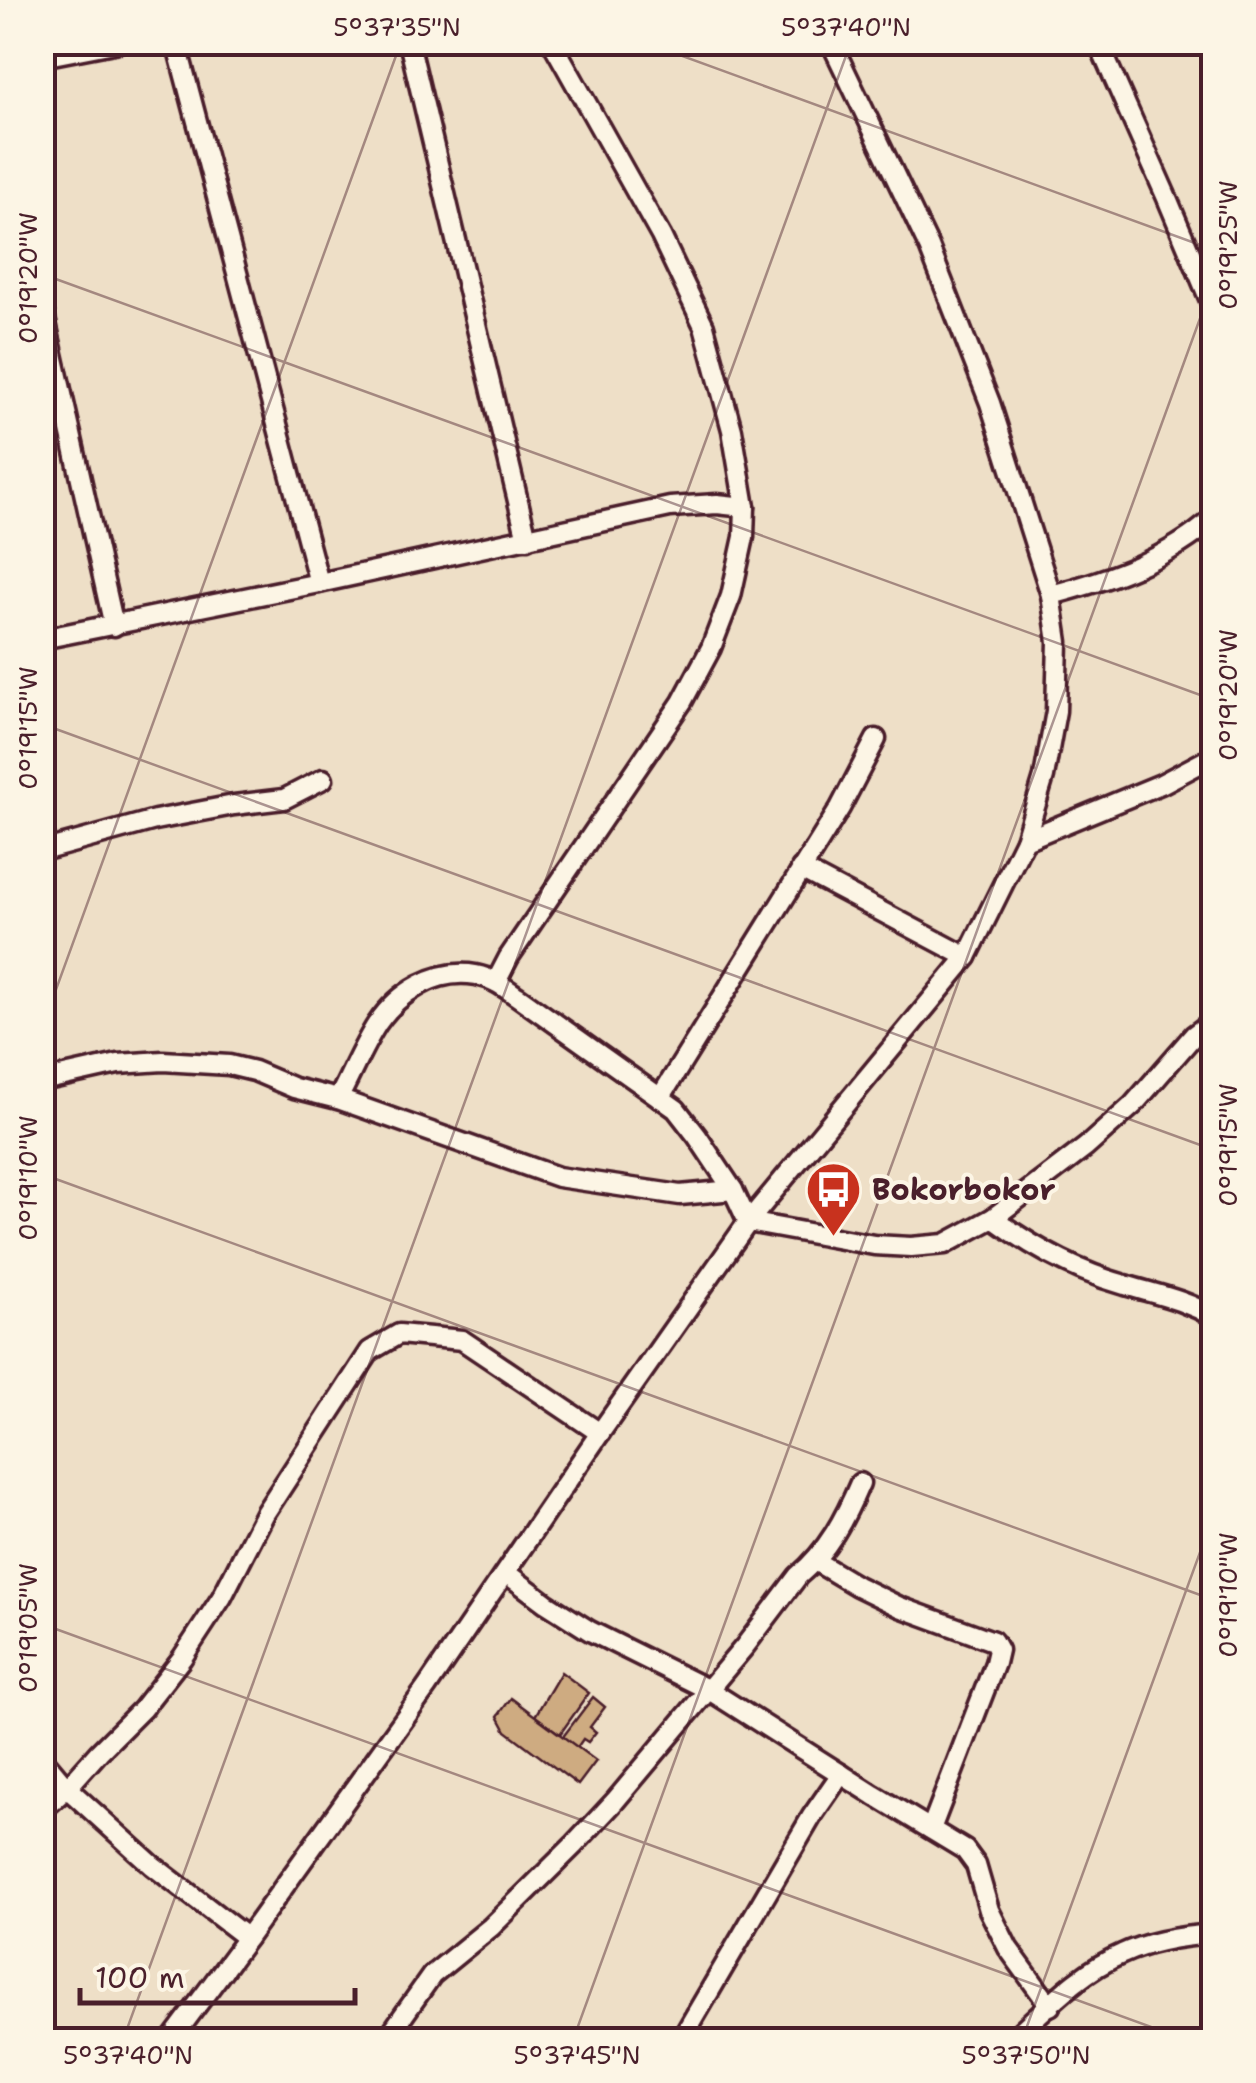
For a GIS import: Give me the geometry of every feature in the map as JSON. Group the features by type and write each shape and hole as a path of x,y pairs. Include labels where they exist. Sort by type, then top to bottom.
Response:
{"street":[{"path":"42,57 119,42"},
{"path":"176,42 319,583"},
{"path":"410,42 527,538"},
{"path":"496,982 509,957 682,702 732,596 744,537 745,507 732,430 704,326 661,236 552,42"},
{"path":"171,2040 506,1573 748,1222 967,957 1025,840 1044,778 1056,711 1058,642 1051,595 990,403 929,247 831,42"},
{"path":"1098,42 1214,310"},
{"path":"42,305 114,626"},
{"path":"42,638 670,507 745,507"},
{"path":"1051,595 1099,582 1172,548 1214,518"},
{"path":"660,1098 840,808 876,739"},
{"path":"1025,840 1146,791 1214,756"},
{"path":"42,851 155,820 284,799 323,778"},
{"path":"801,869 967,957"},
{"path":"338,1099 377,1024 402,995 428,981 475,975 496,982 685,1119 733,1190 748,1222"},
{"path":"748,1222 874,1245 945,1244 993,1218 1086,1147 1132,1105 1194,1035 1214,1020"},
{"path":"42,1081 118,1064 163,1061 229,1065 558,1177 680,1195 733,1190"},
{"path":"993,1218 1052,1256 1123,1285 1169,1295 1214,1317"},
{"path":"42,1810 68,1788 142,1708 182,1658 222,1597 264,1513 370,1351 399,1334 462,1340 600,1433"},
{"path":"386,2040 432,1975 490,1927 574,1845 709,1690 798,1576 815,1562 844,1520 860,1482"},
{"path":"815,1562 900,1606 993,1641 998,1650 931,1829"},
{"path":"506,1573 590,1631 709,1690 965,1850 976,1865 990,1910 1008,1948 1050,2006"},
{"path":"42,1758 68,1788 152,1865 247,1938"},
{"path":"681,2040 812,1816 842,1774"},
{"path":"1011,2040 1090,1972 1120,1954 1168,1940 1214,1934"}],"building":[{"path":"561,1672 589,1693 560,1734 535,1716"},
{"path":"593,1697 605,1707 590,1727 596,1732 588,1742 583,1739 576,1749 562,1738"},
{"path":"511,1698 596,1761 578,1785 506,1731 498,1716"}],"place":[{"name":"Bokorbokor","path":"833,1238"}]}
